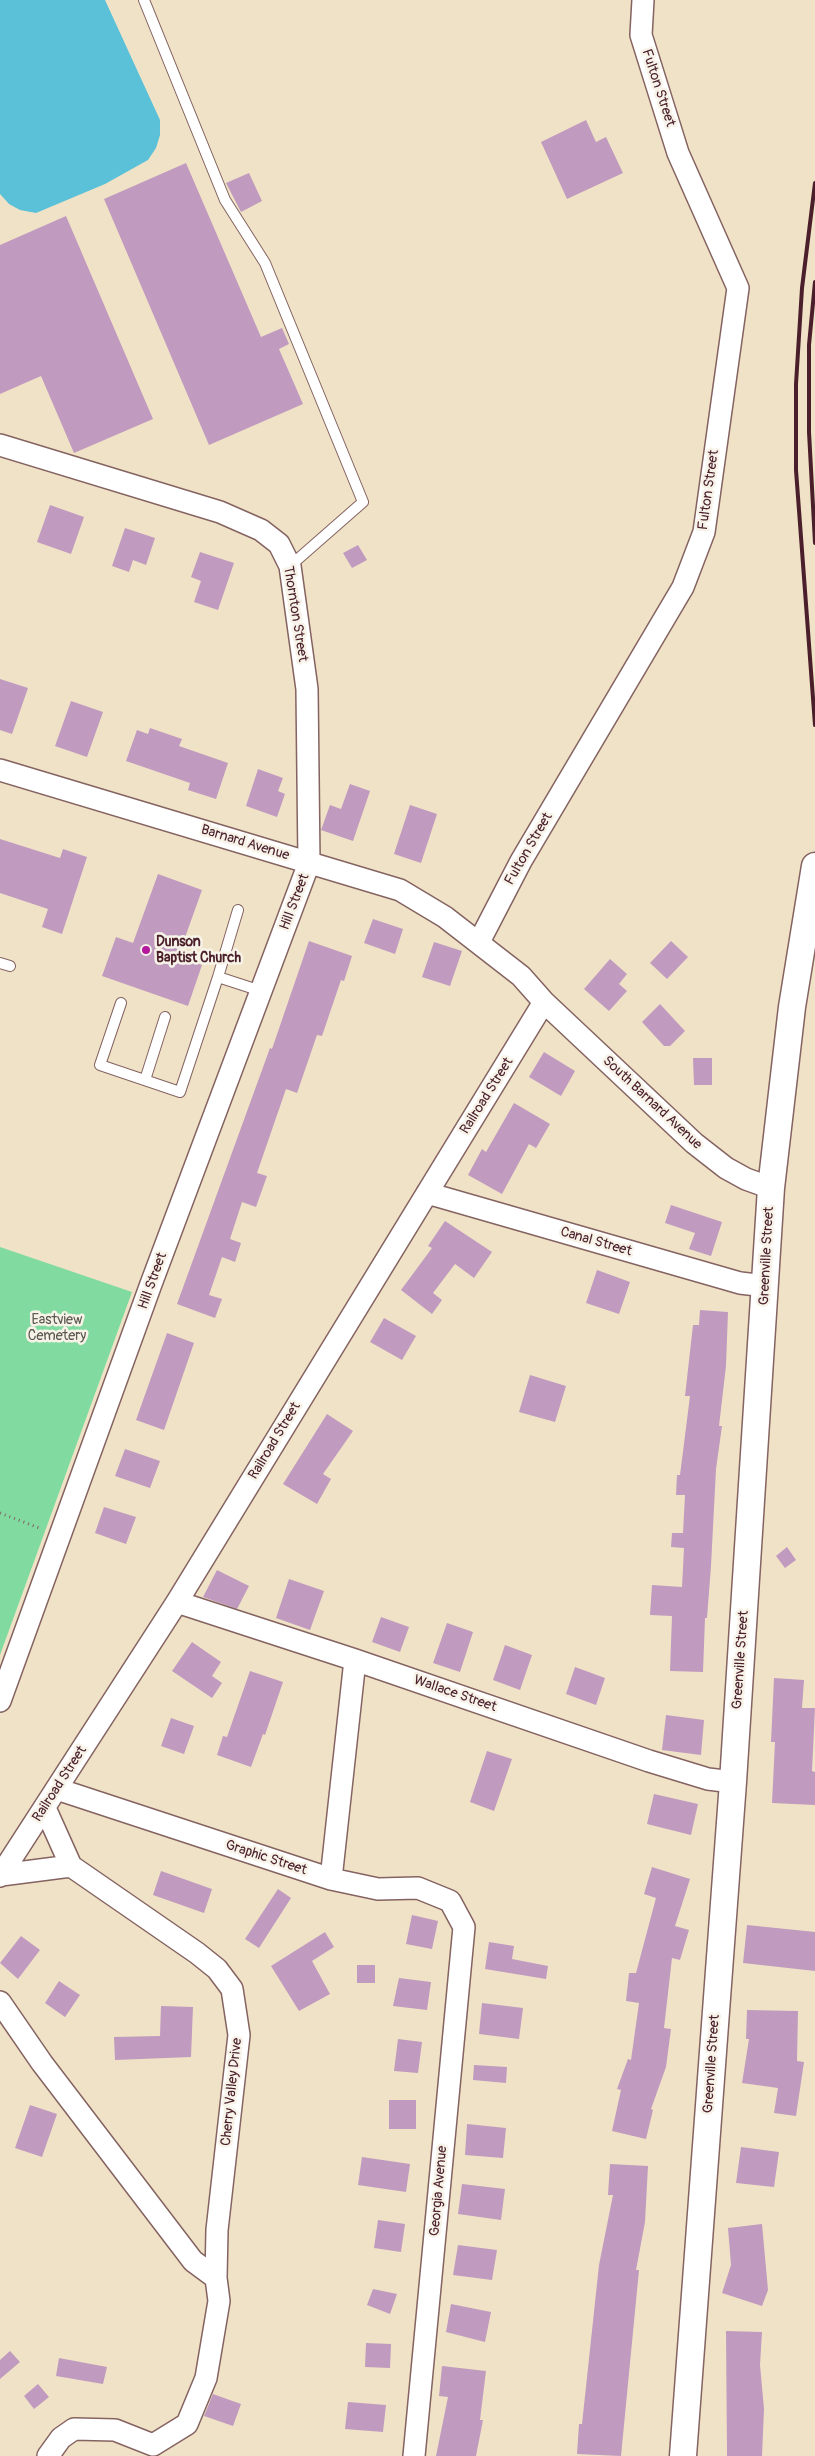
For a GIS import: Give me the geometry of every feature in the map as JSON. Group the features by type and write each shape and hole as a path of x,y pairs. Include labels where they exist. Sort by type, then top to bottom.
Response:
{"street":[{"name":"Fulton Street","path":"479,942 521,860 683,587 704,532 738,288 678,153 641,35 643,0"},
{"name":"Thornton Street","path":"0,445 220,512 261,530 279,544 290,566 307,689 309,863"},
{"name":"Barnard Avenue","path":"0,770 400,890 479,942 521,976 544,1002"},
{"name":"Hill Street","path":"0,1700 309,863"},
{"name":"Greenville Street","path":"683,2456 733,1782 771,1188 792,1007 815,866"},
{"name":"South Barnard Avenue","path":"544,1002 694,1143 726,1168 746,1179 771,1188"},
{"name":"Railroad Street","path":"0,1876 178,1602 544,1002"},
{"name":"Canal Street","path":"427,1193 740,1283 766,1286"},
{"name":"Wallace Street","path":"178,1602 355,1660 649,1761 708,1779 733,1782"},
{"path":"331,1879 355,1660"},
{"name":"Graphic Street","path":"57,1789 331,1879 378,1889 418,1888 450,1901 464,1927"},
{"path":"0,1876 71,1866 44,1808"},
{"name":"Cherry Valley Drive","path":"48,2456 61,2438 74,2429 115,2430 153,2451 187,2424 206,2378 219,2301 216,2278 217,2230 239,2035 232,1989 217,1969 71,1866"},
{"name":"Georgia Avenue","path":"414,2456 464,1927"},
{"path":"0,2002 42,2062 193,2261 216,2278"}],"lane":[{"path":"144,0 225,200 265,264 363,502 290,566"},
{"path":"121,1003 100,1065 180,1092 238,910"},
{"path":"218,977 261,991"},
{"path":"145,1080 165,1017"}],"path":[{"path":"0,1513 60,1536"}],"green space":[{"name":"Eastview Cemetery","path":"0,1247 132,1292 0,1655"}],"water":[{"path":"0,0 105,0 160,120 160,135 156,148 148,160 105,184 36,213 20,210 9,204 0,194"}],"building":[{"path":"586,120 596,142 606,137 623,173 567,199 541,142"},
{"path":"186,163 261,337 282,328 289,344 279,349 303,404 209,445 104,199"},
{"path":"249,173 262,201 241,212 226,183"},
{"path":"66,216 153,419 74,453 41,376 0,394 0,245"},
{"path":"50,505 84,517 71,554 37,542"},
{"path":"125,528 155,538 146,565 133,560 129,572 112,566"},
{"path":"358,545 367,560 352,568 343,553"},
{"path":"200,552 234,563 218,610 194,602 201,581 191,577"},
{"path":"0,679 28,688 12,734 0,730"},
{"path":"71,701 103,712 87,757 55,746"},
{"path":"150,728 182,739 179,746 228,763 216,799 188,790 190,783 126,761 137,730 148,734"},
{"path":"258,769 283,778 278,791 285,794 277,817 246,806"},
{"path":"350,784 370,791 353,841 321,830 330,805 341,809"},
{"path":"410,805 437,814 421,863 394,854"},
{"path":"0,839 60,858 63,849 87,857 62,934 42,927 48,909 0,893"},
{"name":"Dunson Baptist Church","path":"158,874 202,890 178,957 202,965 188,1006 102,976 116,937 133,943"},
{"path":"373,919 403,929 395,954 364,943"},
{"path":"309,941 352,956 344,981 341,980 322,1036 317,1035 297,1093 286,1089 257,1173 267,1176 256,1207 242,1202 230,1239 241,1243 235,1262 222,1257 209,1295 222,1299 215,1318 177,1304 270,1048 272,1049"},
{"path":"671,941 688,957 667,979 650,963"},
{"path":"434,942 462,951 450,986 422,977"},
{"path":"610,959 627,974 619,984 627,991 609,1011 584,989"},
{"path":"660,1004 685,1031 670,1046 664,1046 642,1022"},
{"path":"544,1052 575,1071 561,1096 529,1077"},
{"path":"693,1058 712,1058 712,1085 694,1085"},
{"path":"514,1103 550,1124 536,1148 529,1144 502,1194 468,1175 482,1149 486,1152"},
{"path":"671,1205 722,1222 711,1256 689,1249 695,1233 665,1223"},
{"path":"445,1221 492,1252 474,1278 455,1264 433,1293 442,1300 432,1314 401,1290 432,1248 428,1246"},
{"path":"597,1270 630,1282 619,1314 586,1303"},
{"path":"700,1310 728,1312 726,1366 719,1426 722,1426 716,1469 703,1672 670,1671 672,1616 650,1615 652,1585 682,1587 684,1548 671,1547 672,1533 683,1533 685,1495 676,1495 677,1475 680,1475 690,1396 685,1396 693,1325 699,1325"},
{"path":"384,1318 416,1336 402,1360 370,1342"},
{"path":"167,1333 194,1343 164,1430 136,1420"},
{"path":"530,1375 566,1386 555,1422 519,1412"},
{"path":"327,1414 353,1431 323,1474 331,1479 317,1504 283,1484"},
{"path":"125,1449 160,1461 150,1488 115,1476"},
{"path":"104,1507 136,1517 126,1544 95,1533"},
{"path":"787,1547 796,1560 785,1568 776,1556"},
{"path":"217,1570 249,1586 237,1609 203,1597"},
{"path":"289,1579 324,1591 310,1630 276,1618"},
{"path":"381,1617 409,1627 400,1652 372,1642"},
{"path":"447,1623 473,1632 460,1672 433,1663"},
{"path":"192,1642 221,1662 212,1676 222,1683 212,1698 172,1671"},
{"path":"505,1645 532,1655 520,1690 493,1680"},
{"path":"575,1667 605,1678 596,1705 566,1694"},
{"path":"250,1671 283,1682 265,1735 263,1734 251,1767 217,1755 223,1736 227,1737"},
{"path":"774,1678 804,1680 802,1708 815,1708 812,1771 815,1772 815,1805 772,1803 775,1742 771,1742"},
{"path":"666,1715 704,1720 701,1755 662,1750"},
{"path":"171,1718 194,1726 184,1754 161,1746"},
{"path":"487,1751 512,1759 494,1811 470,1802"},
{"path":"654,1794 698,1804 691,1835 647,1824"},
{"path":"652,1867 690,1879 675,1926 689,1930 680,1960 672,1958 664,2028 671,2029 666,2067 651,2109 653,2110 646,2139 612,2131 621,2090 617,2089 628,2059 631,2060 639,2003 626,2001 629,1973 636,1973 656,1898 644,1894"},
{"path":"161,1871 212,1889 204,1913 153,1895"},
{"path":"278,1889 291,1898 259,1948 245,1939"},
{"path":"412,1915 438,1921 432,1949 406,1944"},
{"path":"747,1925 815,1932 815,1971 743,1963"},
{"path":"325,1932 334,1947 312,1961 330,1994 299,2011 271,1966"},
{"path":"21,1936 40,1950 18,1979 0,1963"},
{"path":"489,1942 514,1946 512,1959 548,1966 546,1979 485,1969"},
{"path":"357,1965 375,1965 375,1983 357,1983"},
{"path":"399,1978 431,1982 427,2010 393,2006"},
{"path":"59,1981 80,1995 65,2017 45,2003"},
{"path":"482,2003 523,2008 519,2039 479,2034"},
{"path":"161,2006 193,2007 191,2057 115,2060 114,2037 160,2036"},
{"path":"747,2010 798,2011 797,2061 804,2062 796,2116 774,2113 778,2088 742,2083 749,2039 746,2039"},
{"path":"398,2039 422,2042 418,2073 394,2071"},
{"path":"474,2065 507,2067 506,2083 473,2080"},
{"path":"389,2100 416,2100 416,2129 389,2129"},
{"path":"30,2105 57,2114 42,2157 15,2148"},
{"path":"467,2124 506,2128 503,2158 465,2155"},
{"path":"741,2147 779,2152 774,2187 736,2183"},
{"path":"362,2157 410,2164 406,2192 358,2185"},
{"path":"610,2164 648,2166 645,2222 636,2270 639,2270 621,2456 577,2454 599,2265 613,2195 608,2195"},
{"path":"462,2184 505,2189 501,2220 458,2214"},
{"path":"378,2220 405,2224 401,2252 374,2248"},
{"path":"762,2224 768,2290 762,2306 722,2293 731,2265 728,2228"},
{"path":"458,2245 497,2250 492,2280 453,2275"},
{"path":"373,2289 397,2294 390,2314 367,2305"},
{"path":"451,2304 491,2312 485,2342 446,2332"},
{"path":"726,2331 762,2332 760,2365 764,2409 762,2456 727,2456"},
{"path":"366,2343 391,2344 390,2368 365,2367"},
{"path":"10,2351 20,2362 0,2379 0,2360"},
{"path":"59,2358 107,2367 103,2384 56,2376"},
{"path":"442,2366 486,2371 480,2420 483,2420 476,2456 436,2456 448,2397 439,2396"},
{"path":"38,2384 49,2397 34,2409 24,2396"},
{"path":"213,2394 241,2404 233,2426 204,2416"},
{"path":"348,2402 386,2405 383,2432 345,2429"}],"railway":[{"path":"815,183 802,288 796,384 796,470 815,725"},
{"path":"815,282 809,345 809,432 815,543"}],"place":[{"name":"Dunson Baptist Church","path":"146,950"}]}
